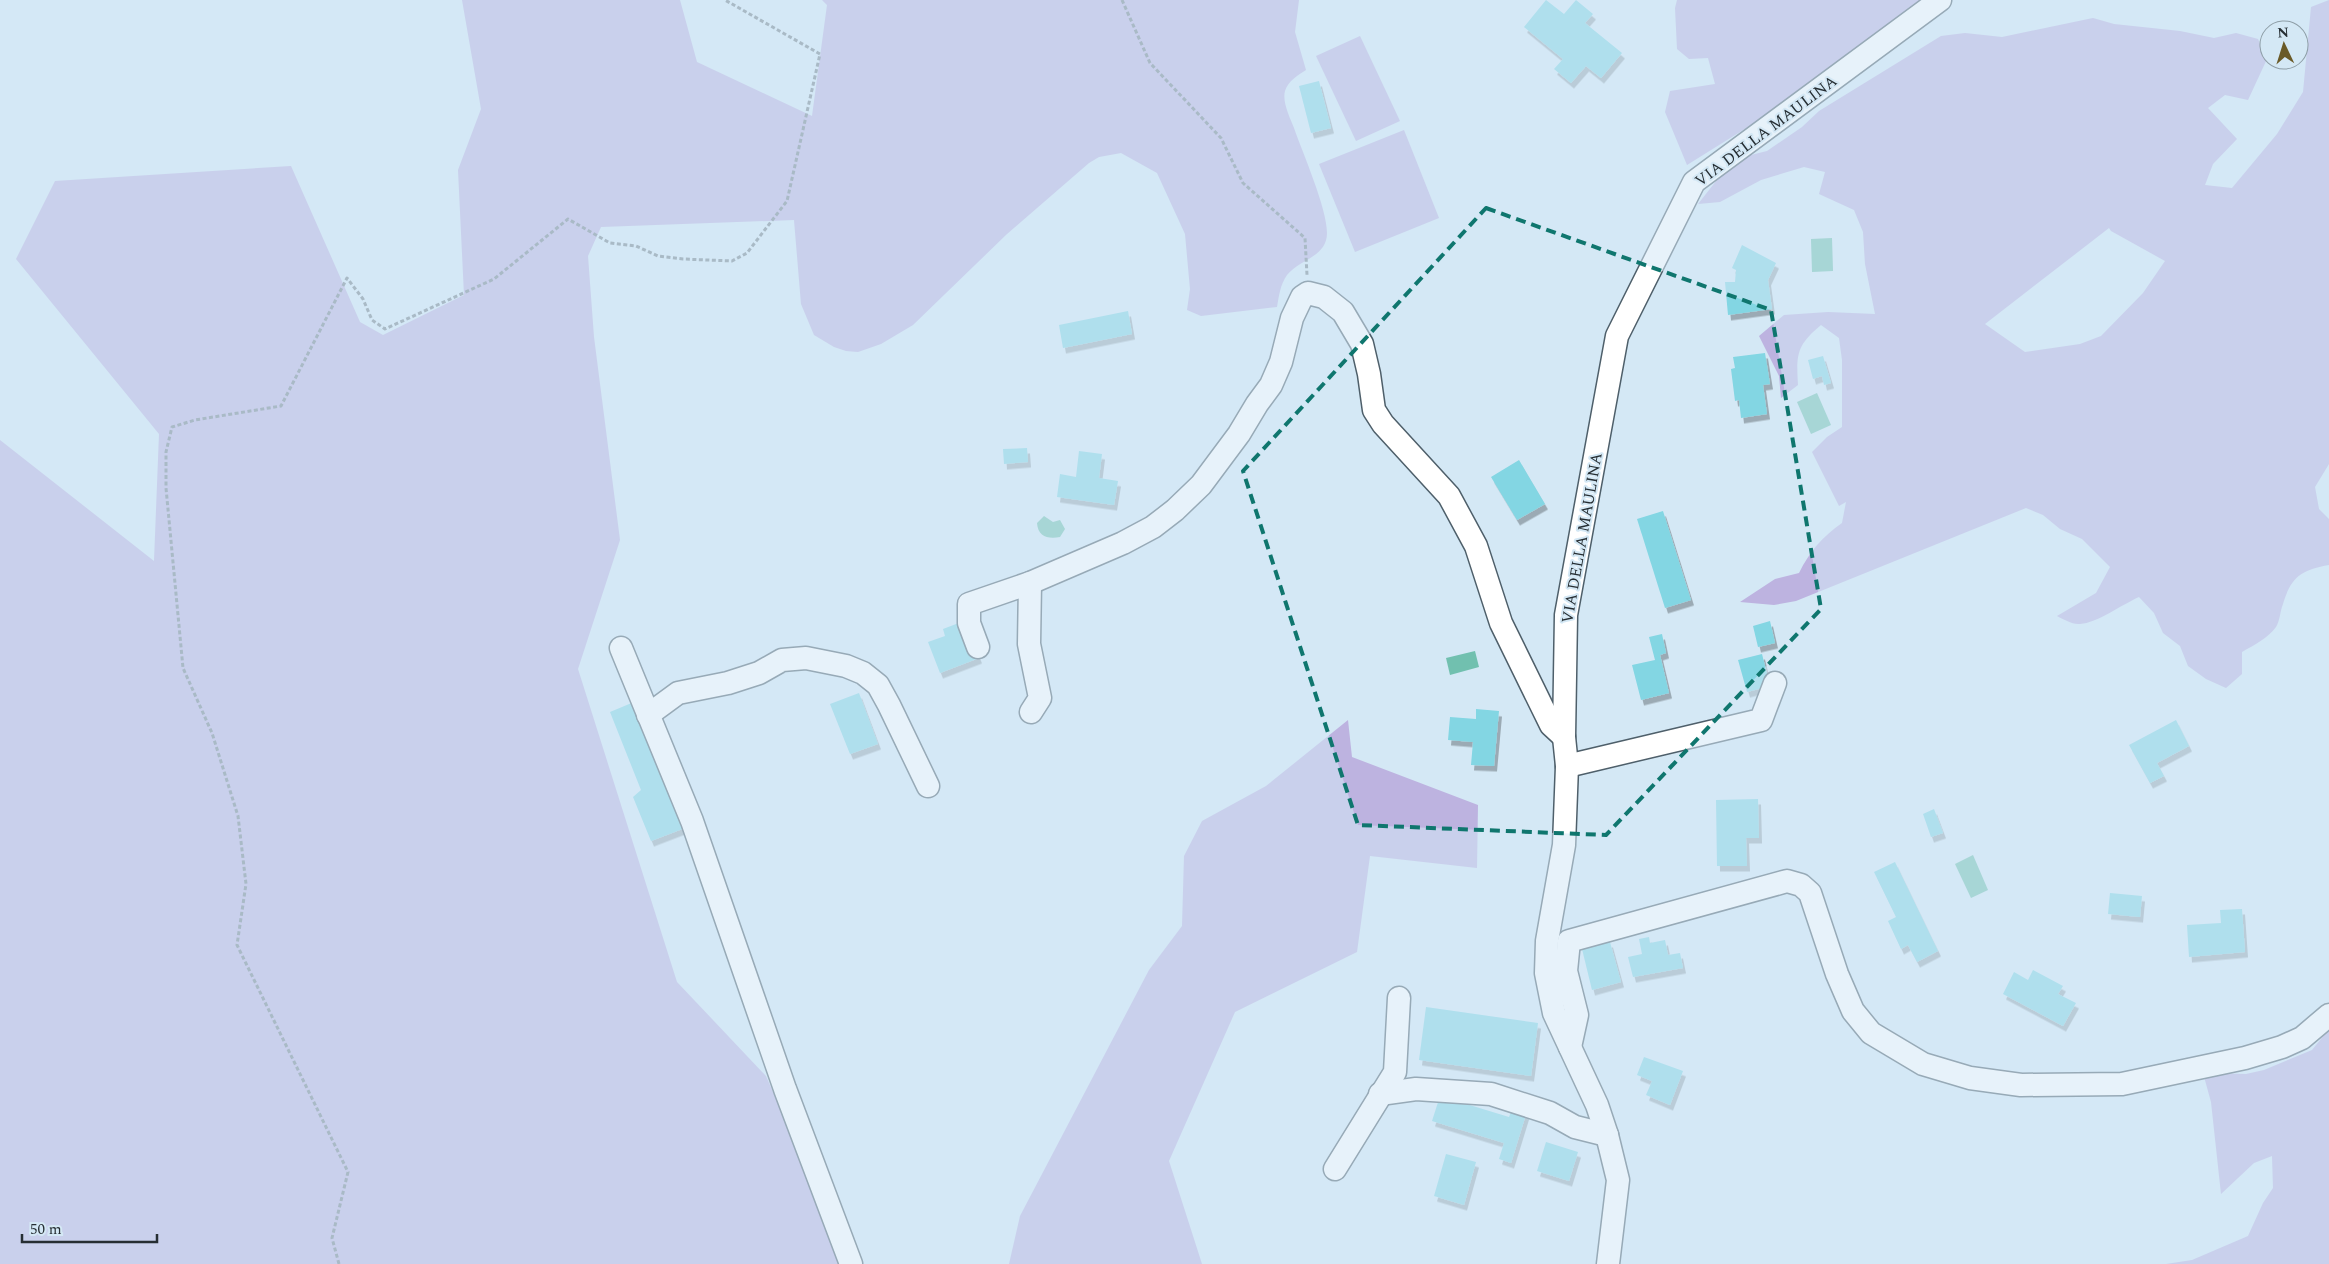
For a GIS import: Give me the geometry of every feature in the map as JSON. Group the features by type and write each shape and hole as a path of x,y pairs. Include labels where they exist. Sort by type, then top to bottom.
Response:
{"street":[{"name":"VIA DELLA MAULINA","path":"1608,1264 1618,1180 1607,1135 1597,1105 1554,1013 1546,973 1547,942 1564,845 1567,766 1564,737 1566,615 1617,336 1694,182 1940,0"},
{"path":"978,647 969,623 969,604 1030,582 1123,543 1153,527 1175,510 1201,485 1239,434 1256,404 1271,385 1283,354 1292,318 1302,297 1308,293 1324,297 1342,312 1362,344 1370,374 1374,410 1383,424 1449,496 1476,546 1501,623 1551,725 1564,737"},
{"path":"1030,582 1029,644 1040,698 1031,712"},
{"path":"621,648 692,821 785,1089 851,1264"},
{"path":"648,715 678,693 728,683 759,672 782,660 806,658 846,666 864,673 878,685 890,705 928,786"},
{"path":"1567,766 1761,720 1775,683"},
{"path":"1570,1047 1577,1015 1566,971 1569,941 1788,881 1801,885 1810,893 1837,974 1853,1011 1871,1033 1923,1064 1970,1078 2021,1085 2122,1084 2245,1058 2282,1047 2302,1038 2329,1015"},
{"path":"1335,1169 1395,1072 1399,998"},
{"path":"1380,1094 1416,1089 1491,1094 1550,1113 1576,1127 1607,1135"}],"path":[{"path":"339,1264 332,1238 348,1172 237,946 246,884 238,816 212,733 183,668 166,488 166,452 172,428 195,420 281,406 347,278 363,299 372,320 385,329 494,279 568,219 610,243 636,246 658,256 732,261 748,253 787,201 820,54 725,0"},
{"path":"1122,0 1150,63 1220,138 1243,183 1305,238 1308,293"}],"highlighted area":[{"path":"1486,208 1771,310 1821,609 1606,835 1358,825 1243,471"}],"shaded area":[{"path":"462,0 680,0 697,62 812,116 827,5 822,0 1299,0 1295,32 1306,70 1288,84 1284,95 1285,105 1323,210 1326,222 1326,241 1318,253 1287,275 1281,287 1277,307 1201,316 1187,310 1190,289 1185,234 1157,173 1121,153 1099,157 1089,163 1007,234 913,325 881,344 858,352 834,347 814,335 801,304 794,220 601,227 588,256 594,337 620,540 578,669 677,982 766,1076 848,1264 0,1264 0,440 154,561 159,434 16,259 55,181 291,166 360,322 383,335 464,295 458,170 481,109"},
{"path":"1677,0 1940,0 1932,12 1687,165 1665,112 1670,91 1715,84 1708,58 1689,59 1677,49 1675,8"},
{"path":"2329,0 2329,464 2315,487 2319,509 2329,519 2329,565 2304,572 2294,581 2286,595 2276,627 2265,638 2242,652 2242,674 2226,688 2206,679 2188,666 2180,646 2163,633 2154,613 2139,597 2087,623 2074,624 2057,616 2096,593 2110,567 2082,539 2060,529 2043,515 2026,508 1796,601 1774,605 1740,602 1775,579 1799,573 1817,545 1842,523 1846,502 1839,506 1812,452 1827,437 1842,427 1842,360 1839,338 1821,325 1807,338 1798,358 1798,385 1781,398 1779,376 1759,336 1784,315 1828,312 1875,314 1865,264 1863,232 1854,210 1819,194 1825,172 1804,167 1761,180 1720,202 1698,204 1724,171 1743,157 1767,151 1802,127 1819,111 1941,36 1965,33 2002,37 2093,18 2114,24 2180,31 2214,38 2236,33 2258,39 2259,70 2262,70 2248,100 2225,95 2208,108 2237,139 2213,164 2205,185 2232,188 2277,134 2303,92 2305,70 2309,70 2311,7","holes":["2109,228 2111,231 2165,261 2143,293 2101,336 2080,344 2025,352 1985,324"]},
{"path":"1360,36 1400,121 1356,141 1316,56"},
{"path":"1404,130 1439,218 1355,252 1319,164"},
{"path":"1832,238 1833,271 1812,272 1811,239"},
{"path":"1817,393 1831,425 1811,434 1797,402"},
{"path":"1044,516 1053,522 1060,520 1065,529 1060,537 1051,538 1044,536 1039,531 1037,523"},
{"path":"1475,651 1479,667 1450,675 1446,658"},
{"path":"1348,720 1352,757 1478,805 1477,868 1370,856 1357,952 1235,1012 1169,1161 1202,1264 1009,1264 1020,1216 1149,970 1182,926 1184,856 1202,821 1266,786"},
{"path":"1973,855 1988,890 1971,898 1955,864"},
{"path":"2329,1029 2329,1264 2166,1264 2192,1260 2248,1236 2263,1203 2273,1188 2272,1156 2254,1163 2221,1194 2211,1102 2203,1073 2246,1074 2264,1070 2312,1050"}],"building":[{"path":"1546,0 1564,14 1576,0 1593,14 1585,23 1622,53 1601,78 1586,66 1571,83 1554,69 1563,59 1524,27"},
{"path":"1319,81 1331,128 1311,133 1299,86"},
{"path":"1742,245 1776,263 1768,280 1772,309 1728,315 1725,282 1735,282 1736,270 1732,268"},
{"path":"1128,311 1132,334 1063,348 1059,325"},
{"path":"1765,353 1770,384 1763,385 1767,414 1741,418 1739,400 1735,401 1731,369 1735,368 1733,357"},
{"path":"1823,356 1831,383 1824,385 1822,376 1813,379 1808,360"},
{"path":"1027,448 1028,462 1004,464 1003,449"},
{"path":"1079,451 1102,454 1099,478 1118,481 1114,505 1057,497 1060,474 1076,477"},
{"path":"1519,460 1545,504 1517,520 1491,477"},
{"path":"1663,511 1691,600 1665,608 1637,519"},
{"path":"964,621 979,658 940,673 928,642 945,636 943,629"},
{"path":"1770,621 1775,643 1758,647 1753,626"},
{"path":"1662,634 1666,653 1660,655 1669,693 1641,700 1632,665 1655,660 1649,637"},
{"path":"1762,654 1770,686 1747,692 1738,660"},
{"path":"859,693 878,744 850,754 830,704"},
{"path":"634,702 685,828 651,841 633,797 641,790 610,712"},
{"path":"1476,709 1499,711 1494,766 1471,765 1473,742 1448,740 1450,717 1476,719"},
{"path":"2176,720 2189,746 2157,763 2164,776 2150,783 2129,745"},
{"path":"1758,799 1759,838 1746,838 1747,866 1717,866 1716,800"},
{"path":"1934,809 1943,833 1931,837 1923,814"},
{"path":"1895,862 1938,951 1917,962 1908,945 1901,949 1888,921 1896,917 1874,872"},
{"path":"2110,893 2142,896 2140,917 2108,914"},
{"path":"2242,909 2245,952 2189,957 2187,925 2221,923 2220,910"},
{"path":"1649,937 1650,943 1665,940 1668,955 1680,953 1683,968 1633,977 1628,957 1642,954 1639,939"},
{"path":"1610,942 1621,982 1592,990 1582,949"},
{"path":"2033,970 2063,986 2058,994 2076,1003 2063,1026 2003,994 2014,972 2028,980"},
{"path":"1426,1007 1538,1023 1531,1076 1419,1060"},
{"path":"1644,1057 1683,1071 1670,1105 1646,1095 1652,1081 1637,1075"},
{"path":"1440,1096 1509,1117 1513,1107 1527,1111 1511,1163 1499,1159 1504,1143 1432,1121"},
{"path":"1546,1142 1578,1152 1569,1181 1537,1171"},
{"path":"1446,1154 1476,1162 1464,1205 1434,1196"}]}
